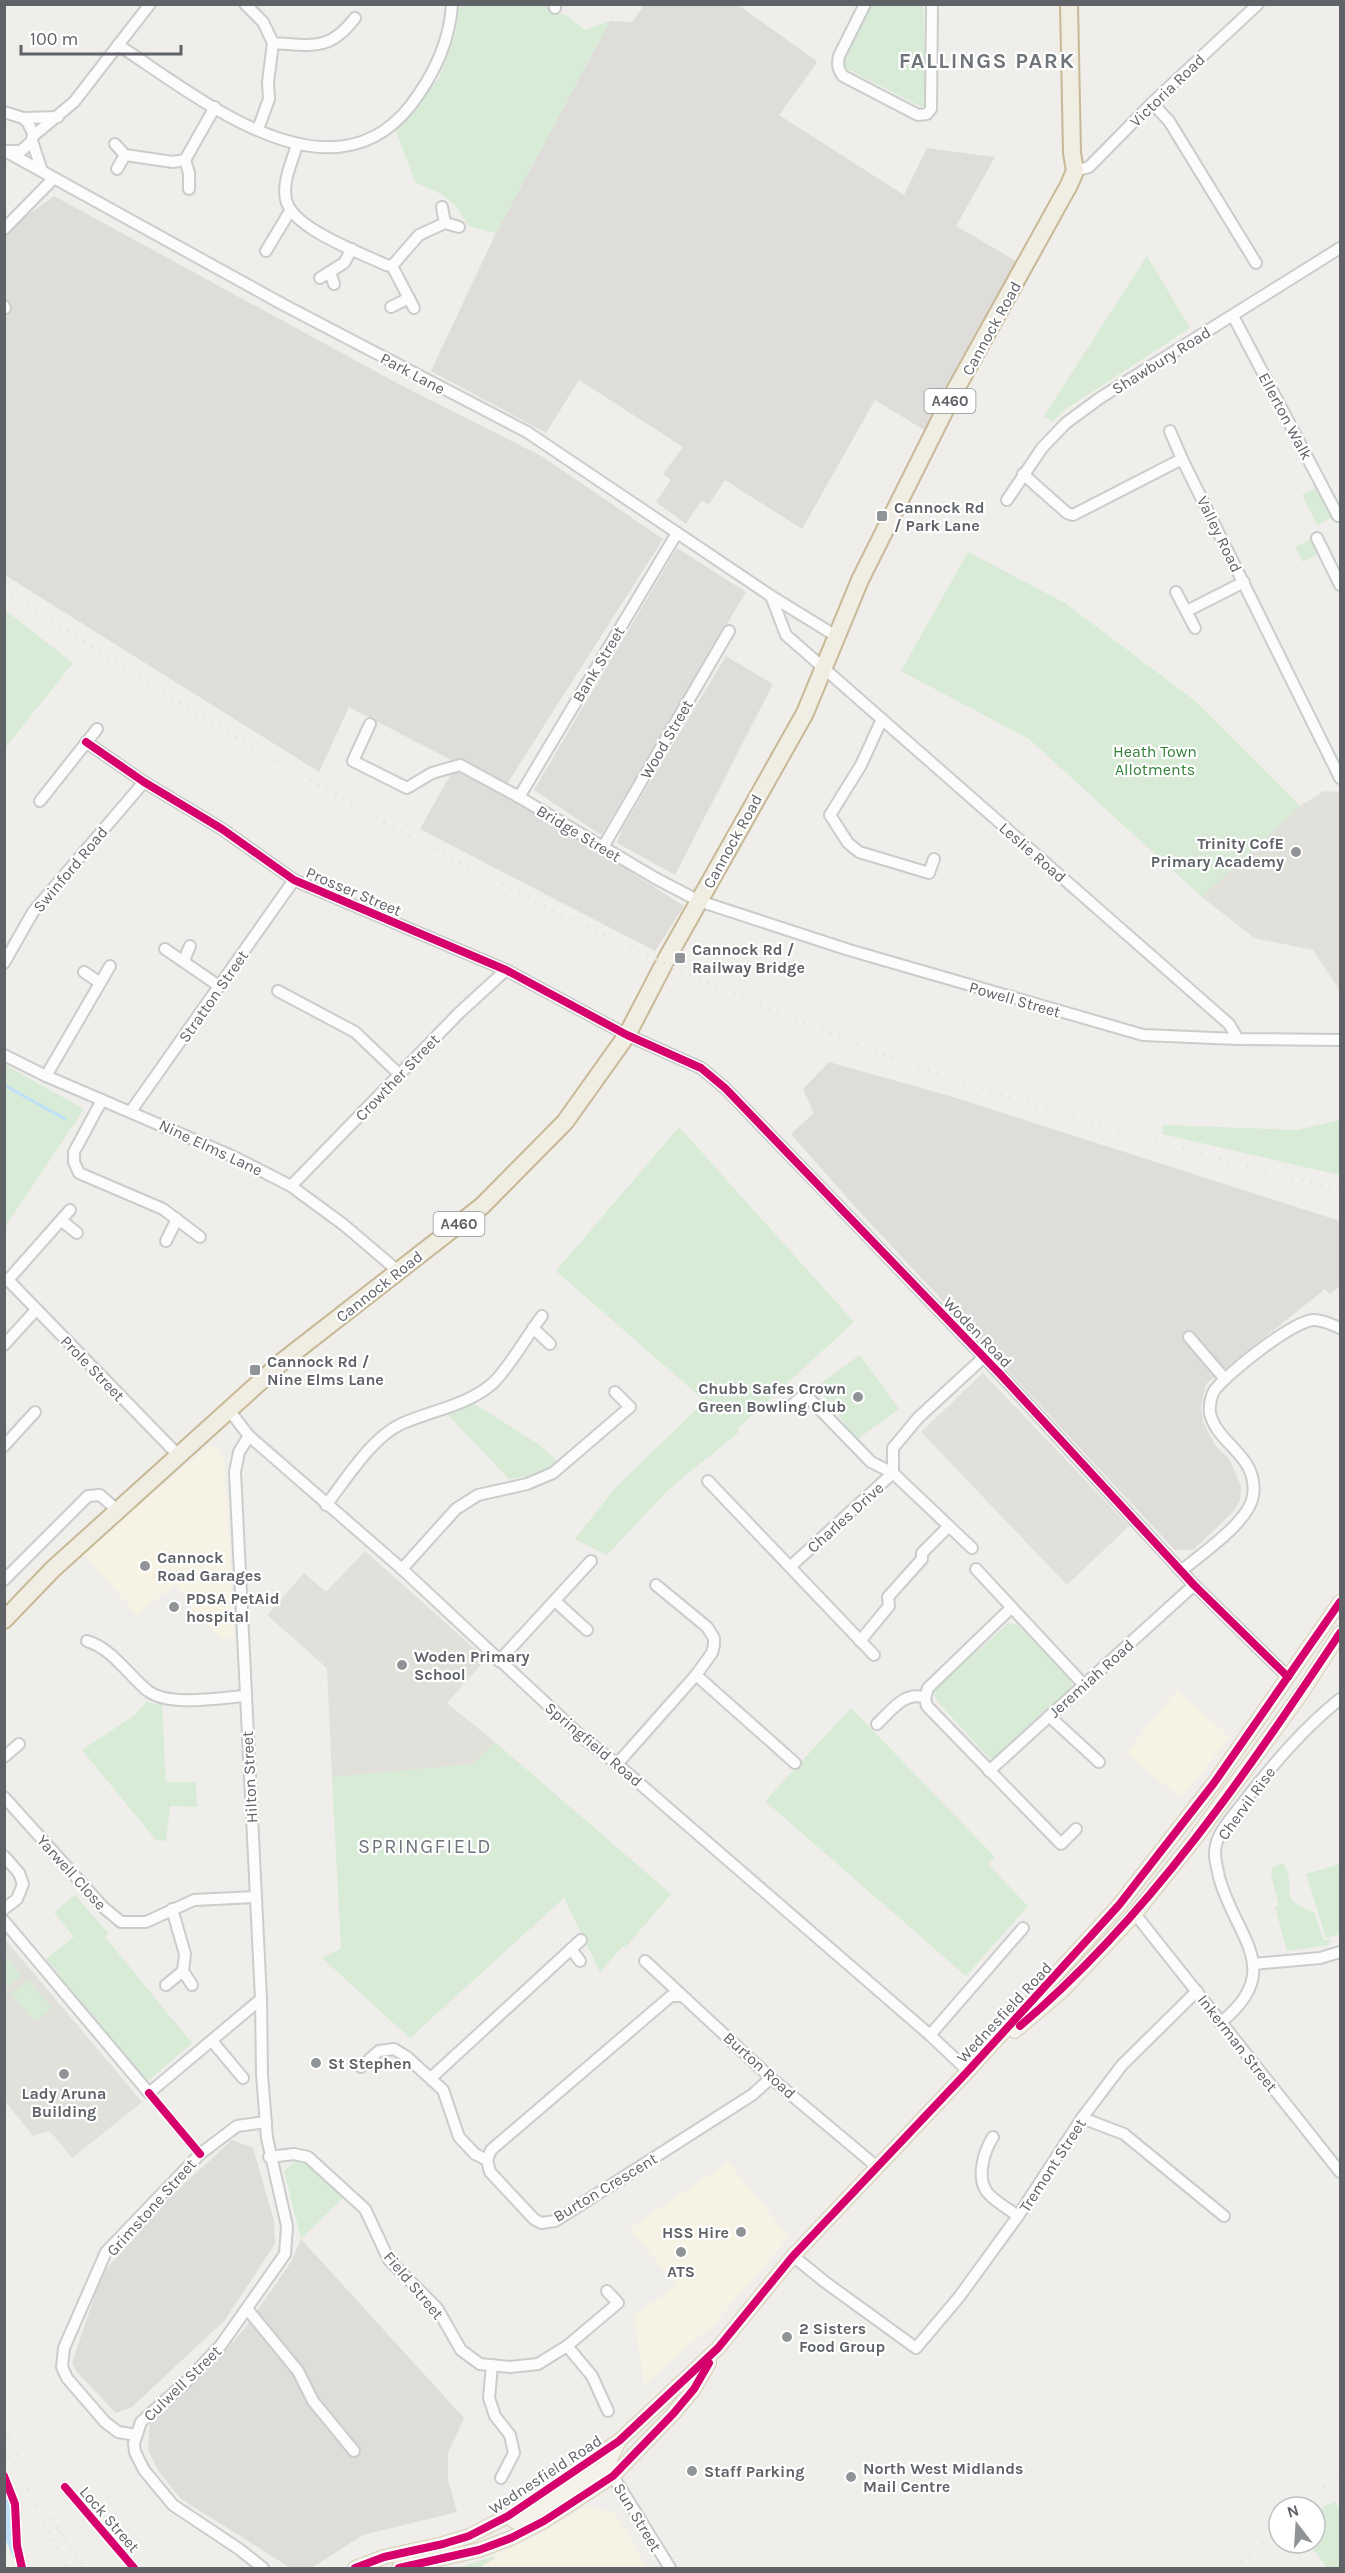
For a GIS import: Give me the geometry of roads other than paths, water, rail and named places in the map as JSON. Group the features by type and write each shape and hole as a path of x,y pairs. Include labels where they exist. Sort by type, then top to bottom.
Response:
{"highway":[{"path":"1069,4 1072,153 1075,171"},
{"name":"Cannock Road","path":"4,1620 53,1569 283,1361 482,1206 565,1122 627,1035 699,901 805,713 860,580 947,406 1064,196 1075,171"}],"main road":[{"name":"Wednesfield Road","path":"355,2568 384,2557 469,2536 508,2516 620,2441 718,2348 793,2256 968,2071 1119,1905 1214,1783 1341,1602"},
{"name":"Wednesfield Road","path":"968,2071 1063,1990 1136,1914 1194,1840 1301,1694 1341,1632"},
{"path":"1288,1677 1301,1694"},
{"path":"1119,1905 1136,1914"},
{"name":"Wednesfield Road","path":"399,2568 479,2550 511,2538 544,2521 648,2442 694,2389 718,2348"},
{"path":"469,2536 493,2531 609,2471 620,2441"}],"street":[{"path":"6,151 21,151 75,102 150,4"},
{"path":"245,4 263,22 273,43 268,82 269,99 258,129"},
{"path":"118,45 215,107 258,129 297,145 323,149 349,147 381,134 406,111 433,72 444,44 452,4"},
{"path":"865,4 837,64 843,76 918,115 927,114 931,109 932,4"},
{"name":"Victoria Road","path":"1075,171 1089,167 1152,103 1258,4"},
{"path":"273,43 322,44 342,35 355,18"},
{"path":"1152,103 1168,121 1256,263"},
{"path":"189,189 189,173 185,160 215,107"},
{"path":"4,112 23,118 58,117"},
{"path":"23,118 32,130 42,171"},
{"path":"115,144 125,155 173,162 185,160"},
{"path":"297,145 285,189 290,211 298,220 311,228 352,249 386,266 392,266 419,235 446,223 459,227"},
{"name":"Park Lane","path":"6,151 299,314 527,432 771,596 836,636"},
{"path":"117,169 125,155"},
{"path":"4,229 53,179"},
{"path":"442,207 446,223"},
{"path":"266,251 290,211"},
{"name":"Shawbury Road","path":"1007,500 1042,448 1066,423 1100,398 1341,248"},
{"path":"334,284 325,275 344,262 352,249"},
{"path":"391,307 412,303 392,266"},
{"name":"Ellerton Walk","path":"1233,316 1338,516"},
{"name":"Valley Road","path":"1170,431 1341,778"},
{"path":"1023,474 1066,513 1073,515 1182,459"},
{"name":"Bank Street","path":"519,796 677,533"},
{"path":"1317,538 1341,585"},
{"path":"1187,611 1244,582"},
{"path":"1176,592 1195,628"},
{"path":"771,596 786,635 825,668"},
{"name":"Wood Street","path":"603,847 729,631"},
{"name":"Leslie Road","path":"825,668 1229,1024 1238,1039"},
{"path":"882,719 861,765 830,815 848,843 859,852 929,873 934,859"},
{"name":"Bridge Street","path":"370,724 352,761 407,788 432,773 460,765 519,796 655,878 699,901"},
{"path":"40,801 97,729"},
{"name":"Prosser Street","path":"86,742 144,782 222,829 294,880 506,970 627,1035"},
{"name":"Swinford Road","path":"4,963 33,912 144,782"},
{"name":"Stratton Street","path":"131,1111 294,880"},
{"name":"Powell Street","path":"699,901 849,950 1143,1035 1341,1040"},
{"path":"184,960 190,946"},
{"path":"165,949 219,986"},
{"path":"46,1076 110,966"},
{"name":"Crowther Street","path":"291,1186 459,1013 506,970"},
{"path":"84,972 99,982"},
{"path":"278,991 355,1032 400,1075"},
{"name":"Woden Road","path":"627,1035 701,1068 725,1088 984,1357 1194,1585 1288,1677"},
{"name":"Nine Elms Lane","path":"4,1055 46,1076 232,1156 291,1186 344,1225 398,1271"},
{"path":"102,1100 74,1152 74,1162 79,1173 163,1209 200,1237"},
{"name":"Prole Street","path":"70,1210 6,1278 178,1455"},
{"path":"166,1241 177,1219"},
{"path":"62,1221 77,1233"},
{"path":"4,1345 36,1310"},
{"path":"326,1505 366,1454 387,1433 399,1425 468,1398 493,1383 542,1316"},
{"path":"1181,1571 1242,1518 1253,1496 1252,1476 1247,1462 1215,1424 1210,1413 1213,1392 1225,1379 1290,1327 1313,1320 1341,1328"},
{"path":"533,1328 550,1344"},
{"path":"1189,1337 1225,1379"},
{"name":"Charles Drive","path":"790,1566 893,1473 893,1448 918,1418 984,1357"},
{"path":"402,1569 456,1509 478,1495 527,1484 553,1473 630,1407 615,1392"},
{"path":"790,1407 805,1394 871,1462 893,1473 972,1548"},
{"name":"Springfield Road","path":"229,1410 249,1436 402,1569 582,1736 930,2035 968,2071"},
{"path":"4,1446 35,1412"},
{"name":"Hilton Street","path":"249,1436 239,1452 235,1472 266,2122"},
{"path":"708,1481 874,1655"},
{"path":"4,1580 88,1496 100,1495 117,1510"},
{"path":"860,1641 889,1606 888,1598 922,1559 922,1553 949,1526"},
{"path":"499,1661 591,1561"},
{"path":"976,1569 1084,1685"},
{"path":"617,1764 696,1675 712,1653 714,1638 707,1628 656,1585"},
{"name":"Jeremiah Road","path":"989,1771 1194,1585"},
{"path":"555,1601 587,1630"},
{"path":"1011,1608 928,1688 927,1706 1061,1845 1076,1829"},
{"path":"87,1641 99,1645 150,1692 172,1700 245,1696"},
{"path":"696,1675 795,1763"},
{"path":"877,1724 908,1696 918,1695 926,1698"},
{"name":"Chervil Rise","path":"1220,2023 1239,2007 1252,1983 1253,1964 1243,1932 1224,1894 1215,1861 1216,1844 1228,1823 1290,1745 1341,1699"},
{"path":"1049,1716 1099,1762"},
{"path":"4,1757 19,1744"},
{"name":"Yarwell Close","path":"4,1797 102,1907 121,1922 146,1923 194,1900 255,1896"},
{"path":"4,1856 19,1873 23,1884 17,1899 4,1909"},
{"path":"172,1909 185,1954 183,1971 192,1984"},
{"name":"Inkerman Street","path":"1136,1914 1220,2023 1341,2172"},
{"path":"4,1921 149,2093 261,1999"},
{"path":"930,2035 1023,1928"},
{"path":"432,2077 581,1940"},
{"path":"571,1949 580,1961"},
{"path":"1253,1964 1320,1958 1341,1952"},
{"name":"Burton Road","path":"645,1962 771,2078 876,2166"},
{"path":"166,1985 183,1971"},
{"name":"Tremont Street","path":"793,2256 916,2348 959,2297 1018,2216 1082,2118 1122,2066 1197,1991"},
{"path":"361,2067 379,2051 394,2049 432,2077 442,2090 459,2137 475,2154 487,2160 491,2150 510,2133 671,1996 680,1995"},
{"path":"213,2041 243,2078"},
{"name":"Burton Crescent","path":"487,2160 490,2172 534,2219 541,2223 555,2221 752,2095 771,2078"},
{"path":"1082,2118 1124,2134 1224,2216"},
{"name":"Culwell Street","path":"263,2568 173,2505 138,2460 135,2452 136,2435 147,2415 221,2346 285,2254 286,2226 269,2157 266,2122"},
{"name":"Grimstone Street","path":"136,2435 118,2432 105,2422 67,2378 62,2367 64,2348 106,2252 200,2154 237,2126 266,2122"},
{"path":"993,2137 985,2149 984,2186 988,2192 1018,2216"},
{"name":"Field Street","path":"269,2157 294,2154 308,2157 365,2208 389,2260 437,2308 461,2350 480,2364 510,2367 538,2364 567,2346 618,2303 607,2291"},
{"path":"248,2310 298,2371 313,2400 354,2451"},
{"path":"567,2346 592,2376 608,2411"},
{"path":"492,2366 489,2398 495,2416 510,2434 514,2453 501,2478"},
{"name":"Sun Street","path":"609,2471 670,2568"}],"water":[{"path":"5,2484 12,2515 18,2568 5,2538"}],"waterway":[{"path":"4,1085 65,1119"}],"railway":[{"path":"4,588 194,712 360,808 497,882 708,982 852,1042 972,1085 1155,1141 1340,1190"},
{"path":"4,2428 18,2455"},
{"path":"4,2447 25,2482 67,2568"},
{"path":"1316,2495 1340,2472"},
{"path":"48,2510 63,2537"},
{"path":"59,2531 84,2568"},
{"path":"1234,2568 1267,2539"}],"place":[{"name":"Cannock Rd / Park Lane","path":"882,516"},
{"name":"Trinity CofE Primary Academy","path":"1296,852"},
{"name":"Cannock Rd / Railway Bridge","path":"680,958"},
{"name":"Cannock Rd / Nine Elms Lane","path":"255,1370"},
{"name":"Chubb Safes Crown Green Bowling Club","path":"858,1397"},
{"name":"Cannock Road Garages","path":"145,1566"},
{"name":"PDSA PetAid hospital","path":"174,1607"},
{"name":"Woden Primary School","path":"402,1665"},
{"name":"St Stephen","path":"316,2063"},
{"name":"Lady Aruna Building","path":"64,2074"},
{"name":"HSS Hire","path":"741,2232"},
{"name":"ATS","path":"681,2252"},
{"name":"2 Sisters Food Group","path":"787,2337"},
{"name":"Staff Parking","path":"692,2471"},
{"name":"North West Midlands Mail Centre","path":"851,2477"}],"district":[{"name":"FALLINGS PARK","path":"987,60"},
{"name":"SPRINGFIELD","path":"425,1846"}],"park label":[{"name":"Heath Town Allotments","path":"1155,760"}]}
